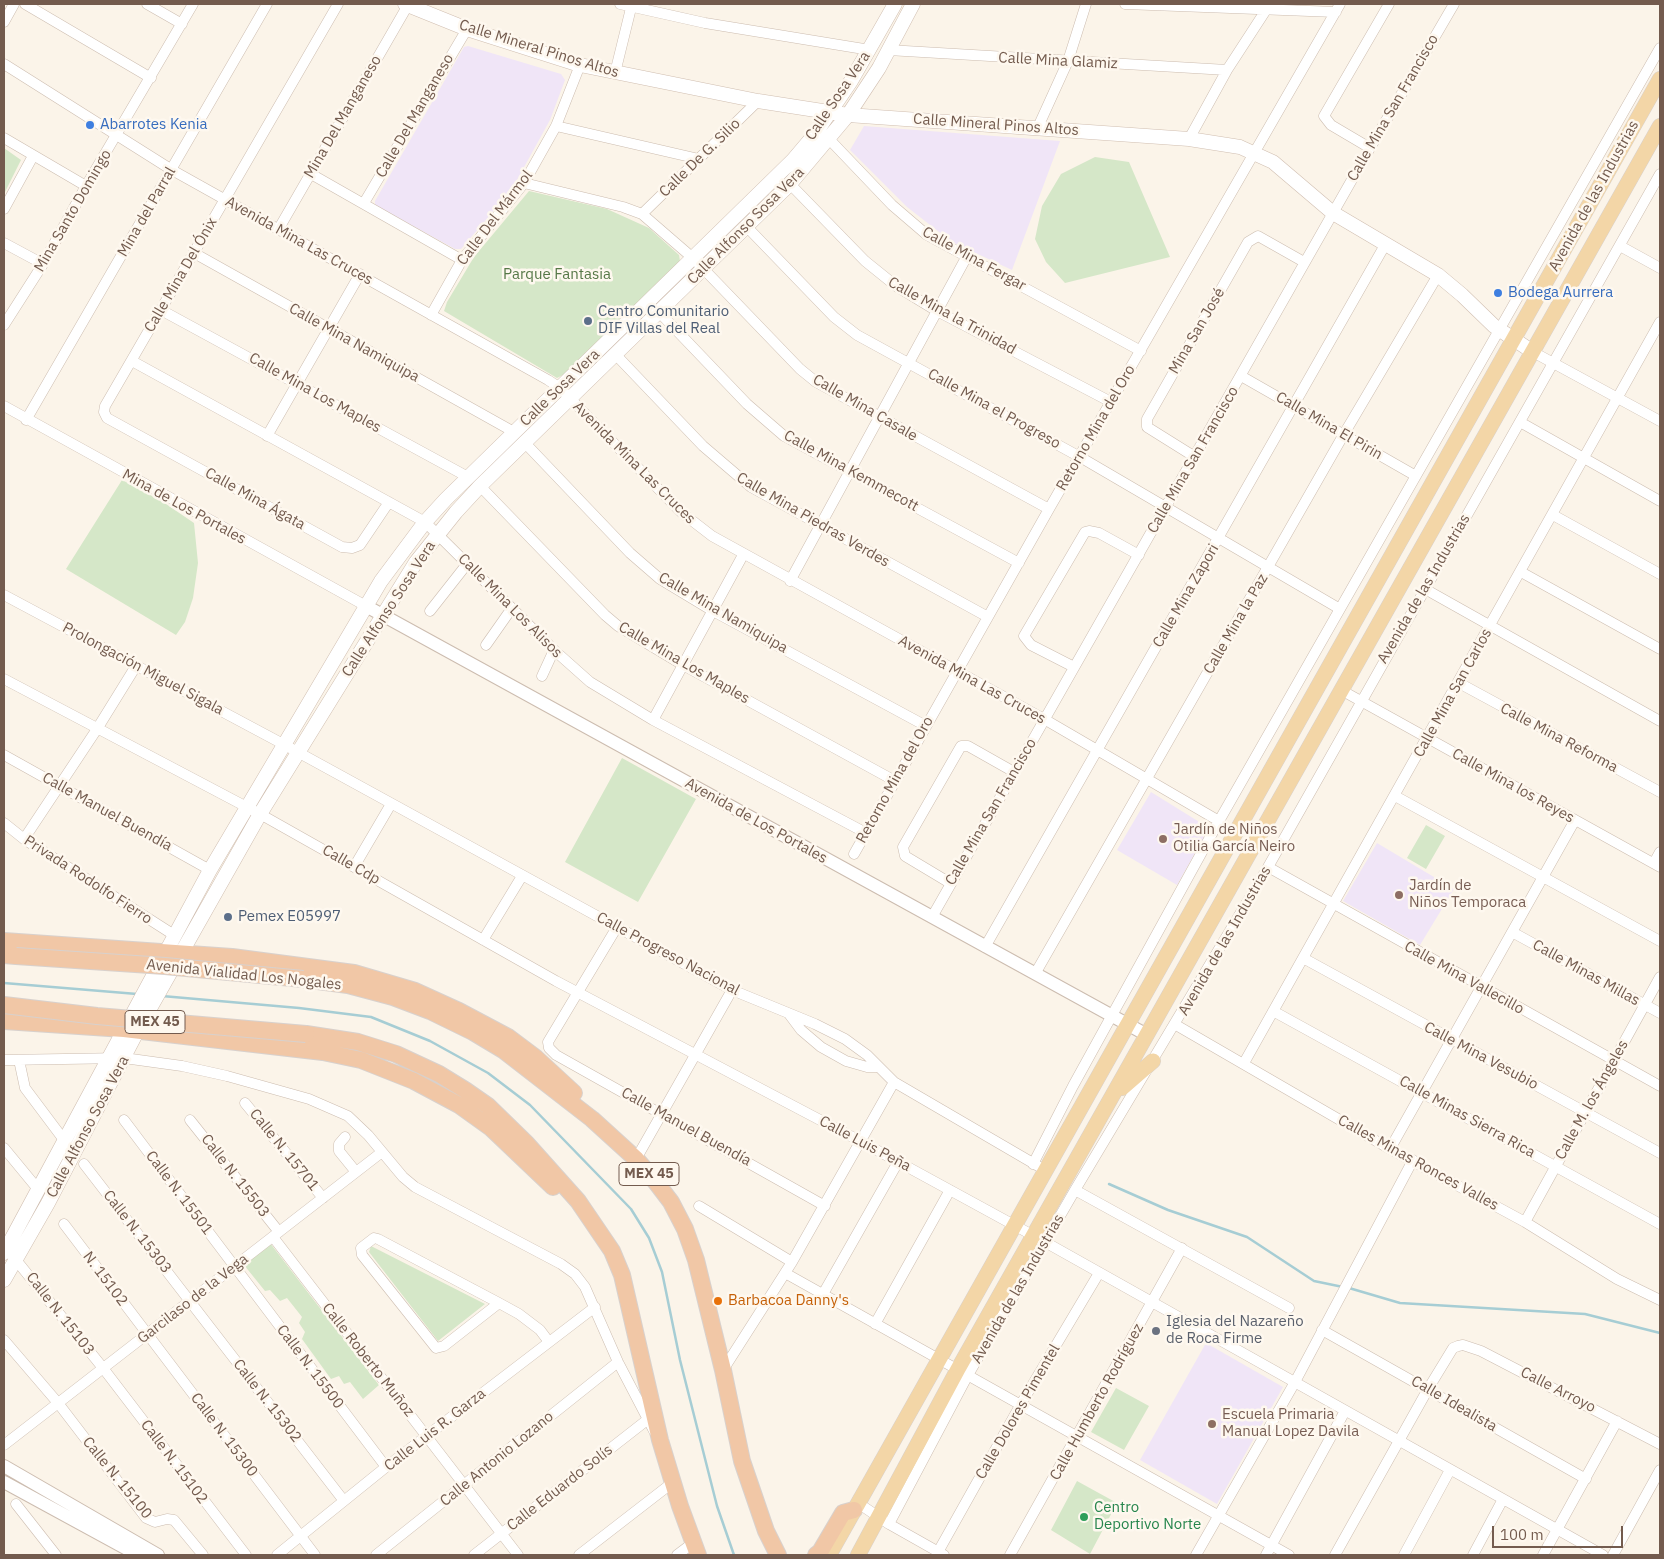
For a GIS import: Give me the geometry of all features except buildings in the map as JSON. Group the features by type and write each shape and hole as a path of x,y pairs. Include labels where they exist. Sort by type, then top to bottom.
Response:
{"highway":[{"path":"4,941 181,953 354,974 414,991 459,1011 508,1037 536,1058 572,1091 584,1105 592,1120"},
{"name":"Avenida Vialidad Los Nogales","path":"10,955 165,966 348,985 393,997 430,1010 503,1050 592,1120 636,1159 671,1202 685,1229 696,1260 723,1370 742,1460 775,1550"},
{"name":"MEX 45","path":"4,1005 97,1016 306,1034 358,1042 396,1054 439,1074 488,1106 528,1144 578,1201 612,1251 622,1275 660,1440 672,1482 696,1549"},
{"path":"4,1021 132,1028 323,1052 361,1060 414,1081 459,1105 491,1128 584,1219 600,1231"},
{"path":"816,1555 820,1552 843,1513 856,1507"},
{"path":"775,1550 789,1555"}],"main road":[{"name":"Calle Mineral Pinos Altos","path":"407,4 467,29 580,65 758,101 848,115 1189,139 1217,142 1255,152 1291,174 1333,213 1438,275 1462,294 1499,330 1513,341 1533,352"},
{"name":"Calle Sosa Vera","path":"283,744 381,581 425,522 468,477 560,388 698,263 793,160 830,113 870,50 895,4"},
{"name":"Calle Alfonso Sosa Vera","path":"5,1248 110,1058 181,953 297,752 416,562 480,486 659,312 698,263 747,227 790,184 848,115 888,50 913,4"},
{"name":"Avenida de las Industrias","path":"829,1555 1016,1226 1040,1167 1127,1024 1660,79"},
{"name":"Avenida de las Industrias","path":"858,1555 884,1520 963,1372 1039,1239 1113,1096 1660,126"},
{"name":"Calle Alfonso Sosa Vera","path":"4,1280 124,1058 132,1028 164,953 283,744"},
{"path":"202,885 215,892"},
{"path":"1113,1096 1153,1061"}],"street":[{"path":"4,22 14,4"},
{"path":"25,4 151,78"},
{"path":"147,4 182,24"},
{"name":"Mina Santo Domingo","path":"4,326 43,264 86,186 193,4"},
{"name":"Mina del Parral","path":"26,420 267,4"},
{"name":"Calle Mina Del Ónix","path":"107,418 104,412 105,406 338,4"},
{"name":"Mina Del Manganeso","path":"278,230 407,4"},
{"path":"620,4 632,5 705,23 870,50"},
{"path":"1038,127 1068,61 1086,4"},
{"path":"1125,4 1266,10 1338,8"},
{"path":"1370,148 1331,126 1324,116 1389,4"},
{"name":"Calle Mina San Francisco","path":"932,918 950,883 1196,457 1304,262 1454,4"},
{"path":"616,73 632,5"},
{"name":"Retorno Mina del Oro","path":"854,854 1018,563 1338,8"},
{"path":"1189,139 1227,70 1266,10"},
{"name":"Calle Del Manganeso","path":"364,203 467,29"},
{"name":"Avenida de las Industrias","path":"1040,1167 1111,1016 1219,821 1660,48"},
{"name":"Calle Mina Glamiz","path":"888,50 1227,70"},
{"name":"Avenida Mina Las Cruces","path":"4,64 118,134 172,170 560,388 681,512 712,536 743,555 1044,719 1219,821"},
{"name":"Calle Del Mármol","path":"431,314 462,260 524,183 556,126 580,65"},
{"name":"Calle De G. Silio","path":"642,214 758,101"},
{"path":"556,126 699,159"},
{"path":"4,138 86,186"},
{"name":"Calle Mina Fergar","path":"829,139 892,206 927,235 1141,351"},
{"path":"4,209 34,156"},
{"path":"311,174 462,260"},
{"name":"Avenida de las Industrias","path":"1039,1239 1075,1190 1176,1025 1268,868 1360,702 1660,174"},
{"name":"Calle Mina Casale","path":"524,183 623,207 642,214 698,263 800,369 835,394 1049,509"},
{"name":"Calle Mina la Trinidad","path":"790,184 881,276 937,311 1111,402"},
{"name":"Calle Mina el Progreso","path":"747,227 845,326 1080,457 1340,609"},
{"name":"Mina San José","path":"1196,457 1147,427 1147,419 1248,242 1258,236 1304,262"},
{"path":"4,242 43,264"},
{"name":"Calle Mina Zapori","path":"985,947 1385,245"},
{"path":"1620,246 1660,268"},
{"name":"Calle Mina Namiquipa","path":"194,253 514,432"},
{"path":"790,580 967,256"},
{"path":"267,436 327,328 360,274"},
{"name":"Calle Mina la Paz","path":"1035,974 1344,434 1438,275"},
{"name":"Calle Mina Los Maples","path":"161,310 468,477"},
{"name":"Calle Mina Kemmecott","path":"659,312 765,421 806,449 850,470 1018,563"},
{"name":"Calle Mina San Carlos","path":"1244,1063 1618,398 1656,340 1660,322"},
{"path":"1533,352 1660,421"},
{"name":"Calle Mina Piedras Verdes","path":"616,355 703,446 734,475 820,526 988,617"},
{"name":"Calle Mina Los Alisos","path":"132,362 425,522 554,650 590,682 653,720 866,833"},
{"name":"Calle Mina El Pirin","path":"1241,376 1416,476"},
{"name":"Mina de Los Portales","path":"4,406 26,420 366,606"},
{"name":"Calle Mina Ágata","path":"107,418 342,547 352,548 360,544 389,502"},
{"path":"1520,422 1660,501"},
{"name":"Calle Mina Namiquipa","path":"525,443 630,553 660,579 713,611 926,726"},
{"name":"Calle Mina Los Maples","path":"480,486 605,615 633,636 895,781"},
{"path":"1553,515 1660,574"},
{"path":"1074,668 1031,645 1024,636 1028,628 1085,532 1090,531 1099,534 1139,555"},
{"path":"653,720 743,555"},
{"path":"430,611 468,564"},
{"path":"1521,572 1660,649"},
{"path":"1425,589 1490,628 1660,721"},
{"name":"Prolongación Miguel Sigala","path":"4,596 283,744"},
{"name":"Avenida de Los Portales","path":"366,606 1147,1035"},
{"path":"486,645 512,608"},
{"path":"542,676 554,650"},
{"path":"24,839 136,666"},
{"name":"Calle Cdp","path":"4,679 246,806 483,940 695,1054"},
{"name":"Calle Mina Reforma","path":"1458,683 1660,792"},
{"name":"Calle Mina los Reyes","path":"1341,690 1657,865"},
{"name":"Calle Progreso Nacional","path":"283,744 732,990 845,1039 857,1046 894,1082 1040,1167"},
{"path":"950,883 905,856 902,850 956,754 961,746 966,745 1014,772"},
{"name":"Calle Manuel Buendía","path":"4,755 210,870"},
{"path":"1395,796 1660,941"},
{"path":"354,867 391,804"},
{"path":"1390,1149 1575,820"},
{"name":"Privada Rodolfo Fierro","path":"4,824 24,839 174,935"},
{"path":"1657,865 1660,852"},
{"name":"Calle Mina Vallecillo","path":"1268,868 1660,1086"},
{"path":"483,940 522,876"},
{"path":"578,992 617,927"},
{"name":"Calle Minas Millas","path":"1512,932 1660,1013"},
{"name":"Calle Mina Vesubio","path":"1303,958 1660,1153"},
{"name":"Calle M. los Ángeles","path":"1525,1222 1660,977"},
{"path":"636,1159 732,990"},
{"name":"Calle Manuel Buendía","path":"578,992 548,1042 549,1048 556,1055 662,1113 824,1206"},
{"name":"Calle Minas Sierra Rica","path":"1274,1011 1660,1224"},
{"path":"788,1014 801,1030 821,1047 846,1061 867,1067 878,1067"},
{"name":"Calles Minas Ronces Valles","path":"1176,1025 1390,1149 1525,1222 1617,1279 1660,1300"},
{"name":"Calle Luis Peña","path":"695,1054 860,1141 1039,1239"},
{"path":"4,1060 124,1058 182,1066 227,1076 309,1099 348,1116 368,1135 415,1187 562,1264 575,1274 595,1307 618,1362 647,1420 660,1440"},
{"path":"19,1060 25,1088 64,1140"},
{"path":"723,1370 792,1262 894,1082"},
{"name":"Calle N. 15701","path":"245,1103 323,1198"},
{"name":"Calle N. 15501","path":"124,1120 234,1266"},
{"name":"Calle N. 15503","path":"190,1120 276,1234"},
{"path":"345,1137 339,1144 339,1151 356,1172"},
{"path":"4,1148 37,1188"},
{"name":"Garcilaso de la Vega","path":"4,1445 382,1152"},
{"path":"1196,1555 1294,1382 1413,1160"},
{"path":"823,1294 898,1162"},
{"name":"Calle N. 15303","path":"84,1164 190,1301"},
{"path":"875,1324 950,1190"},
{"path":"1075,1190 1289,1308"},
{"path":"698,1206 792,1262"},
{"name":"N. 15102","path":"64,1224 147,1334"},
{"name":"Calle Roberto Muñoz","path":"276,1234 518,1555"},
{"path":"499,1303 444,1346 436,1348 362,1255 361,1248 376,1238 499,1303 530,1321 549,1342"},
{"path":"1039,1239 1603,1555"},
{"path":"5,1248 16,1259"},
{"name":"Calle Humberto Rodríguez","path":"1010,1555 1078,1437 1182,1248"},
{"name":"Calle N. 15103","path":"16,1259 103,1368"},
{"name":"Calle N. 15500","path":"234,1266 386,1467"},
{"path":"785,1273 940,1359"},
{"name":"Calle Dolores Pimentel","path":"941,1554 1021,1404 1099,1273"},
{"name":"Calle N. 15302","path":"190,1301 344,1501"},
{"name":"Calle Luis R. Garza","path":"277,1555 386,1467 595,1307"},
{"name":"Calle Idealista","path":"1322,1330 1586,1479"},
{"name":"Calle N. 15300","path":"147,1334 315,1555"},
{"name":"Calle N. 15100","path":"4,1340 58,1403 146,1518 154,1522 167,1519 174,1520 203,1555"},
{"name":"Calle Arroyo","path":"1428,1389 1453,1348 1463,1345 1482,1351 1660,1444"},
{"name":"Avenida de las Industrias","path":"940,1359 963,1372"},
{"name":"Calle Antonio Lozano","path":"376,1555 618,1362"},
{"name":"Calle N. 15102","path":"103,1368 246,1555"},
{"path":"963,1372 1289,1555"},
{"path":"1335,1555 1428,1389"},
{"path":"1266,1555 1346,1411"},
{"name":"Calle Eduardo Solís","path":"474,1555 647,1420"},
{"path":"1543,1555 1616,1421"},
{"path":"4,1466 158,1555"},
{"path":"1404,1555 1450,1470"},
{"path":"1613,1555 1660,1470"},
{"path":"4,1482 130,1554"},
{"path":"579,1555 672,1482"},
{"path":"1473,1555 1503,1499"},
{"path":"16,1504 56,1555"},
{"path":"856,1507 884,1520 941,1554"},
{"path":"677,1555 696,1549"}],"shaded area":[{"path":"468,46 561,74 565,80 550,120 517,180 461,249 455,249 375,205 375,201 464,47"},
{"path":"864,126 1060,141 1012,270 952,242 907,207 850,150"},
{"name":"Jardín de Niños Otilia García Neiro","path":"1151,792 1209,828 1177,885 1117,850"},
{"name":"Jardín de Niños Temporaca","path":"1377,843 1454,889 1420,945 1343,901"},
{"name":"Escuela Primaria Manual Lopez Davila","path":"1206,1343 1283,1387 1217,1504 1140,1460"}],"green space":[{"path":"4,148 21,160 4,194"},
{"path":"1095,157 1129,162 1170,257 1065,283 1046,262 1035,239 1042,206 1061,174"},
{"name":"Parque Fantasia","path":"529,191 607,209 649,228 679,255 680,261 563,375 557,378 444,311 447,302 474,257"},
{"path":"122,480 163,502 194,523 198,563 193,598 185,622 176,635 66,569"},
{"path":"622,758 696,799 638,902 565,862"},
{"path":"1426,825 1445,836 1426,869 1407,858"},
{"path":"270,1243 379,1385 363,1399 350,1382 344,1384 339,1376 331,1379 302,1339 305,1332 299,1323 302,1317 287,1298 280,1301 270,1290 265,1291 244,1265"},
{"path":"371,1246 485,1304 438,1341 369,1252"},
{"path":"1116,1388 1149,1406 1124,1450 1091,1432"},
{"name":"Centro Deportivo Norte","path":"1077,1481 1117,1503 1090,1554 1051,1530"}],"waterway":[{"path":"4,983 137,994"},
{"path":"162,996 299,1008 371,1017 430,1041 488,1073 530,1105 631,1209 649,1238 662,1272 680,1360 717,1506 734,1555"},
{"path":"1109,1184 1168,1210 1247,1237 1314,1281 1343,1287"},
{"path":"1349,1288 1400,1303 1585,1314 1660,1333"}],"place":[{"name":"Abarrotes Kenia","path":"90,125"},
{"name":"Bodega Aurrera","path":"1498,293"},
{"name":"Centro Comunitario DIF Villas del Real","path":"588,321"},
{"name":"Jardín de Niños Otilia García Neiro","path":"1163,839"},
{"name":"Jardín de Niños Temporaca","path":"1399,895"},
{"name":"Pemex E05997","path":"228,917"},
{"name":"Barbacoa Danny's","path":"718,1301"},
{"name":"Iglesia del Nazareño de Roca Firme","path":"1156,1331"},
{"name":"Escuela Primaria Manual Lopez Davila","path":"1212,1424"},
{"name":"Centro Deportivo Norte","path":"1084,1517"}]}
